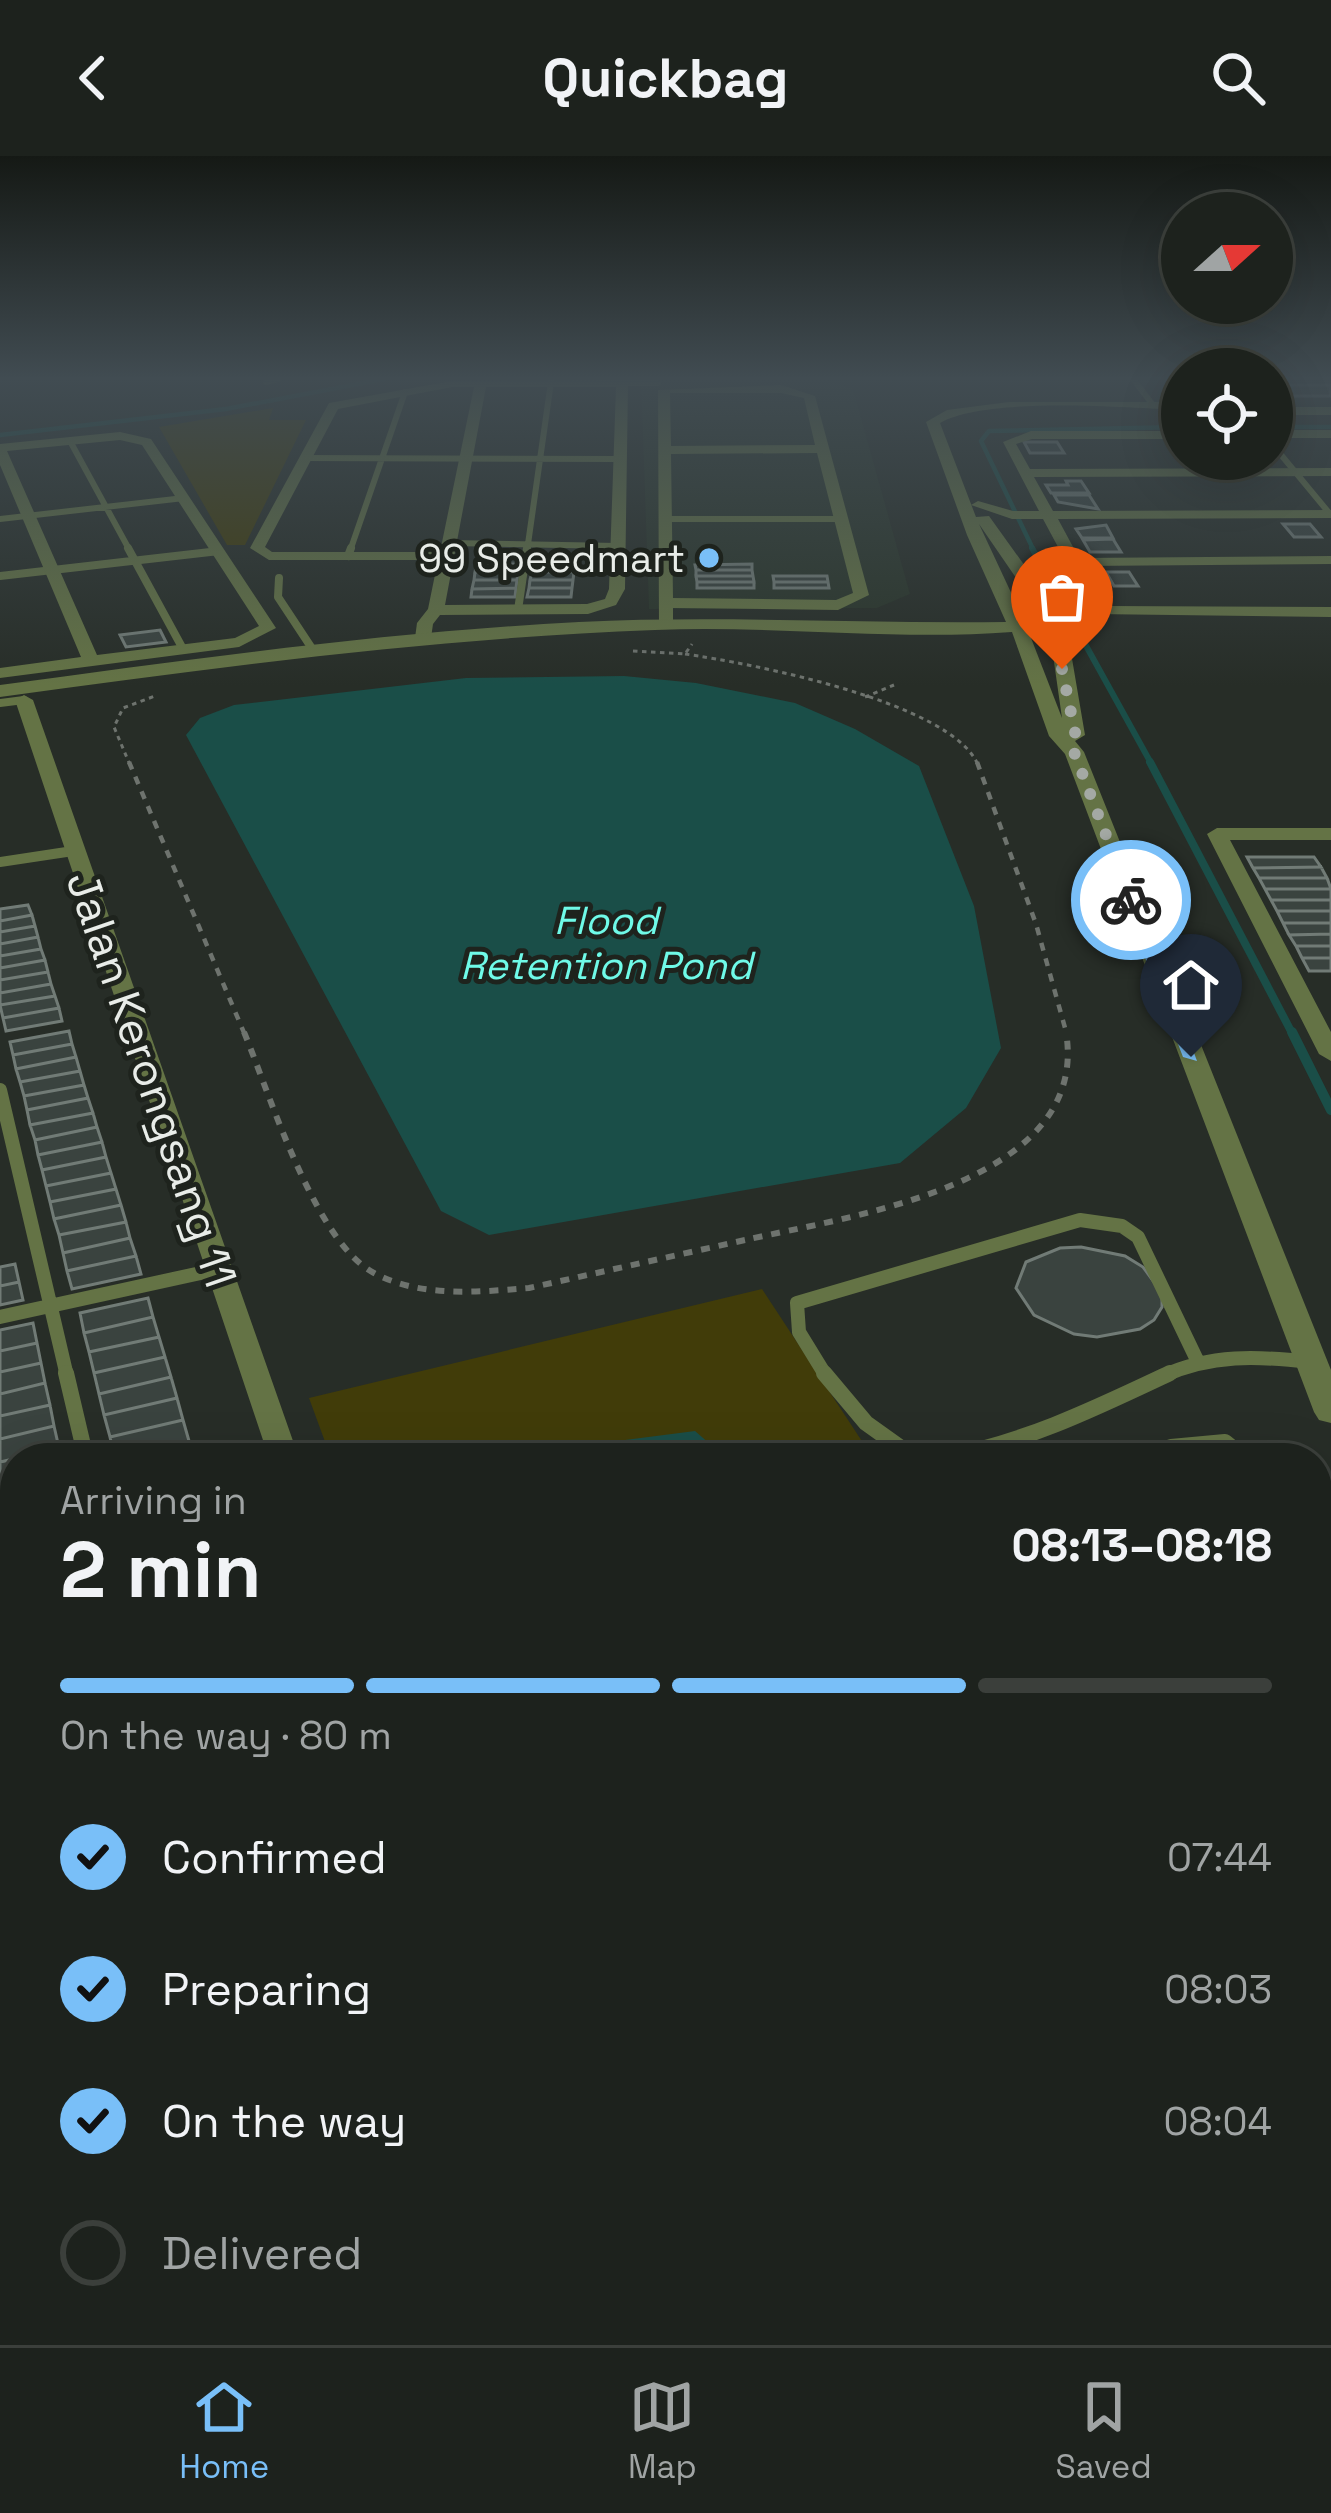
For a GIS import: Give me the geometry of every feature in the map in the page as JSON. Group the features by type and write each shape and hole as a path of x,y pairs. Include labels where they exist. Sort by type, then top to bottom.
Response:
{"street":[{"path":"14,481 91,662"},
{"path":"0,674 253,638 268,628 173,481"},
{"path":"291,481 257,548 269,556 448,550"},
{"path":"432,637 425,623 435,612 462,481"},
{"path":"435,612 588,609 610,602 617,589 618,481"},
{"path":"664,481 665,613"},
{"path":"8,698 314,650 665,613 852,602 861,595 832,481"},
{"path":"965,481 1003,596 1031,654 1059,736 1074,752 1331,1412"},
{"path":"1029,481 1100,610 1331,611"},
{"path":"978,514 1331,515"},
{"path":"978,514 1034,590 1060,641 1076,737 1074,752"},
{"path":"1073,562 1331,560"},
{"path":"665,613 1018,624 1032,616 1034,590"},
{"path":"914,624 970,616 1003,596"},
{"path":"914,624 987,636 1031,654"},
{"path":"1018,624 1044,639 1062,669"},
{"name":"Jalan Kerongsang 11","path":"8,698 73,851 279,1443"},
{"path":"1331,835 1217,834 1331,1054"}],"lane":[{"path":"91,481 183,650"},
{"path":"347,556 374,481"},
{"path":"518,610 537,481"},
{"path":"1303,481 1331,515"},
{"path":"0,519 184,498"},
{"path":"665,519 840,519"},
{"path":"448,550 528,544 617,546"},
{"path":"0,577 219,551"},
{"path":"279,578 278,597 314,650"},
{"path":"0,862 73,851"},
{"path":"0,1090 83,1443"},
{"path":"884,1443 869,1432 797,1329 797,1303 1080,1220 1126,1228 1146,1248 1184,1344 1197,1360"},
{"path":"0,1317 218,1269"},
{"path":"1004,1443 1070,1420 1197,1360 1264,1357 1309,1362"}],"path":[{"path":"158,695 123,708 114,727 329,1233 373,1273 434,1291 529,1288 884,1209 977,1174 1014,1151 1056,1106 1070,1079 1070,1046 1062,1001 975,758 941,729 865,698 720,658 621,651"},
{"path":"865,698 894,685"}],"shaded area":[{"path":"190,481 276,481 245,545 227,545"},
{"path":"645,481 879,481 910,594 877,608 649,609"},
{"path":"762,1289 863,1443 326,1443 309,1398"}],"water":[{"name":"Flood Retention Pond","path":"624,676 696,683 795,703 855,729 919,766 974,906 1001,1048 966,1108 900,1163 489,1235 441,1211 186,735 200,718 234,705 466,678"},
{"path":"695,1431 709,1443 619,1443"}],"building":[{"path":"1066,481 1081,481 1089,493 1051,493 1046,485 1068,485"},
{"path":"1054,495 1089,495 1098,509 1058,502"},
{"path":"1283,524 1310,524 1321,537 1294,537"},
{"path":"1106,525 1113,538 1082,538 1076,529"},
{"path":"1113,539 1121,552 1090,552 1083,540"},
{"path":"520,556 519,564 477,564 478,557"},
{"path":"535,556 576,557 575,564 533,564"},
{"path":"477,564 519,564 518,572 475,572"},
{"path":"533,564 575,564 574,572 532,572"},
{"path":"752,564 752,570 696,570 695,565"},
{"path":"696,570 752,570 753,576 696,576"},
{"path":"475,572 518,572 517,580 474,580"},
{"path":"532,572 574,572 573,580 530,580"},
{"path":"1106,572 1129,572 1138,586 1114,586"},
{"path":"696,576 753,576 754,582 697,582"},
{"path":"773,576 827,576 828,582 774,582"},
{"path":"474,580 517,580 516,588 472,589"},
{"path":"530,580 573,580 572,588 529,588"},
{"path":"697,582 754,582 754,588 697,588"},
{"path":"774,582 828,582 829,588 774,588"},
{"path":"516,588 515,597 471,597 472,589"},
{"path":"529,588 572,588 571,597 527,597"},
{"path":"160,630 166,642 126,647 120,635"},
{"path":"1247,857 1314,857 1321,867 1253,868"},
{"path":"1321,867 1327,878 1259,878 1253,868"},
{"path":"1259,878 1327,878 1331,889 1265,889"},
{"path":"1265,889 1331,889 1331,900 1271,900"},
{"path":"1271,900 1331,900 1331,911 1277,911"},
{"path":"28,905 32,915 0,921 0,909"},
{"path":"1277,911 1331,911 1331,923 1283,923"},
{"path":"32,915 35,926 0,932 0,921"},
{"path":"1283,923 1331,923 1331,934 1289,935"},
{"path":"35,926 38,937 0,944 0,932"},
{"path":"1331,934 1331,946 1296,946 1289,935"},
{"path":"38,937 41,949 0,956 0,944"},
{"path":"1296,946 1331,946 1331,958 1302,958"},
{"path":"41,949 45,960 0,968 0,956"},
{"path":"1302,958 1331,958 1331,971 1309,971"},
{"path":"45,960 48,972 0,980 0,968"},
{"path":"48,972 51,984 0,993 0,980"},
{"path":"51,984 55,996 0,1005 0,993"},
{"path":"55,996 59,1008 3,1018 0,1005"},
{"path":"59,1008 62,1021 6,1031 3,1018"},
{"path":"69,1031 72,1044 13,1055 10,1042"},
{"path":"72,1044 76,1057 16,1069 13,1055"},
{"path":"76,1057 80,1071 20,1082 16,1069"},
{"path":"80,1071 84,1085 24,1096 20,1082"},
{"path":"84,1085 88,1098 27,1110 24,1096"},
{"path":"88,1098 93,1113 30,1125 27,1110"},
{"path":"93,1113 97,1127 35,1140 30,1125"},
{"path":"97,1127 102,1142 38,1155 35,1140"},
{"path":"102,1142 106,1157 42,1170 38,1155"},
{"path":"106,1157 111,1173 46,1186 42,1170"},
{"path":"111,1173 116,1189 50,1202 46,1186"},
{"path":"116,1189 121,1205 54,1219 50,1202"},
{"path":"121,1205 126,1222 59,1235 54,1219"},
{"path":"126,1222 130,1238 63,1253 59,1235"},
{"path":"130,1238 136,1256 67,1271 63,1253"},
{"path":"1060,1248 1125,1256 1143,1267 1162,1293 1162,1307 1154,1320 1140,1329 1097,1337 1074,1334 1034,1315 1016,1288 1026,1262"},
{"path":"136,1256 141,1274 72,1289 67,1271"},
{"path":"15,1264 19,1282 0,1286 0,1267"},
{"path":"19,1282 23,1300 0,1305 0,1286"},
{"path":"148,1298 153,1317 84,1333 80,1313"},
{"path":"153,1317 159,1337 89,1352 84,1333"},
{"path":"33,1323 37,1343 0,1351 0,1330"},
{"path":"159,1337 165,1357 94,1373 89,1352"},
{"path":"37,1343 41,1363 0,1372 0,1351"},
{"path":"165,1357 171,1377 99,1394 94,1373"},
{"path":"41,1363 45,1383 0,1394 0,1372"},
{"path":"171,1377 177,1398 104,1415 99,1394"},
{"path":"45,1383 50,1405 0,1416 0,1394"},
{"path":"177,1398 183,1420 110,1437 104,1415"},
{"path":"50,1405 54,1426 0,1439 0,1416"},
{"path":"183,1420 189,1441 111,1443 110,1437"},
{"path":"54,1426 58,1443 0,1443 0,1439"}],"waterway":[{"path":"1000,481 1034,551"},
{"path":"1032,548 1152,765"},
{"path":"1150,762 1293,1035"},
{"path":"1292,1032 1331,1110"}],"way so far":[{"path":"1062,669 1076,737 1074,752 1131,900"}],"place":[{"name":"99 Speedmart","path":"709,558"}],"route":[{"path":"1131,900 1191,1057"}]}
